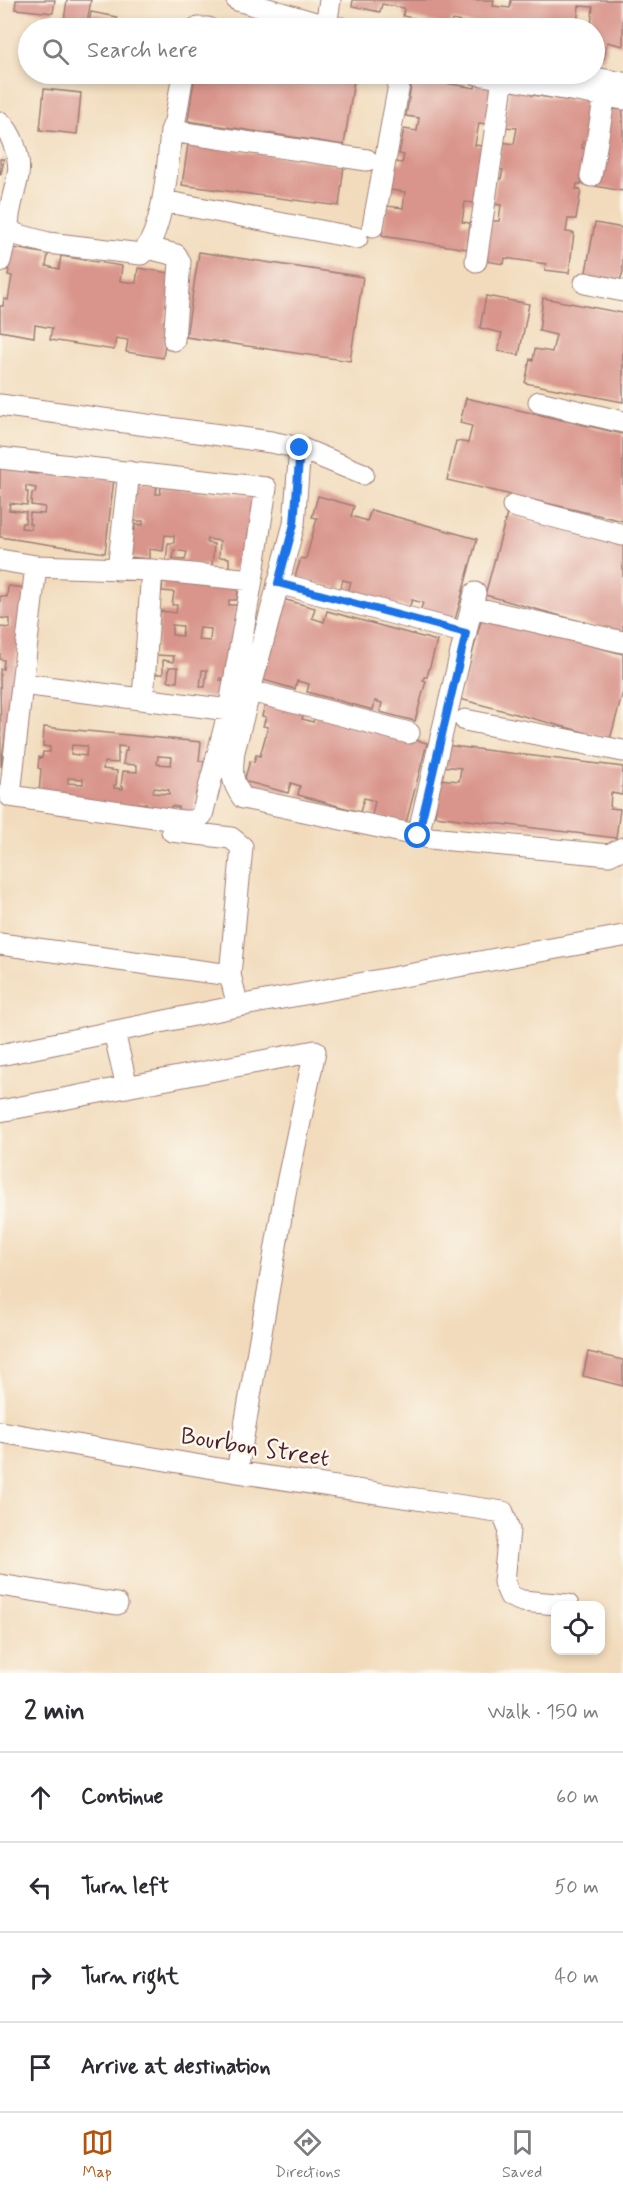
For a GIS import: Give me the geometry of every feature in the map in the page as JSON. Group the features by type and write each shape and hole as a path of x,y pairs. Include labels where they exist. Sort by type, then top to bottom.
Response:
{"street":[{"path":"237,0 301,18"},
{"path":"330,0 332,18"},
{"path":"605,80 623,83"},
{"path":"8,227 15,234 48,243 141,254 148,248 163,201 171,131 181,84"},
{"path":"163,201 365,232 399,84"},
{"path":"476,261 502,84"},
{"path":"538,84 614,97 591,176"},
{"path":"0,122 7,128 14,144 19,172 0,261"},
{"path":"171,131 367,160"},
{"path":"148,248 176,255 180,262 174,340"},
{"path":"585,284 623,291"},
{"path":"538,402 623,422"},
{"path":"0,405 271,442 300,448 363,474"},
{"path":"300,448 294,524 234,752 231,776 243,798 418,836 609,855 623,848"},
{"path":"0,458 266,488 229,710 202,815 194,820 182,820 10,796 36,566"},
{"path":"118,570 129,472"},
{"path":"513,506 623,535"},
{"path":"0,560 36,566 152,570 252,580"},
{"path":"143,698 152,570"},
{"path":"278,583 466,633"},
{"path":"418,836 474,600 623,642"},
{"path":"22,684 229,710"},
{"path":"251,691 409,733"},
{"path":"465,720 623,752"},
{"path":"0,809 231,838 242,847 230,975 238,1006"},
{"path":"0,1055 238,1006 623,936"},
{"path":"0,944 230,975"},
{"path":"114,1032 127,1087"},
{"path":"0,1110 315,1051 286,1188 237,1472"},
{"name":"Bourbon Street","path":"0,1432 237,1472 503,1512 509,1530 504,1582 510,1596 522,1600 551,1603"},
{"path":"0,1585 117,1604"}],"building":[{"path":"16,0 55,0 53,13 15,9"},
{"path":"67,0 91,0 88,18 64,18"},
{"path":"353,0 494,0 493,6 510,8 511,0 623,0 623,46 607,42 605,53 605,18 592,18 593,7 579,6 578,18 412,18 403,16 404,8 382,4 380,12 352,6"},
{"path":"91,12 117,17 117,18 90,18"},
{"path":"194,84 353,84 344,145 188,121"},
{"path":"411,84 451,84 475,88 476,84 492,86 486,124 479,123 475,145 483,146 474,203 465,202 462,222 470,223 467,249 382,236 387,206 403,208 405,192 390,190 395,162 402,163 404,155 399,154 404,129 417,131 419,118 406,116"},
{"path":"510,85 532,92 531,95 572,101 594,97 587,142 583,141 582,148 586,149 581,184 577,184 576,189 581,190 576,219 568,219 566,232 574,233 569,273 545,270 546,264 505,258 504,264 485,261 491,221 499,221 501,205 493,204 497,178 501,179 503,170 498,169 502,142 514,144 517,128 504,127"},
{"path":"44,89 81,93 77,134 40,130"},
{"path":"611,105 623,108 623,191 595,186"},
{"path":"188,144 344,165 339,206 182,185"},
{"path":"0,159 4,159 1,174 0,174"},
{"path":"595,223 623,228 623,272 619,283 585,277"},
{"path":"8,247 48,254 46,266 59,269 61,256 122,266 120,281 136,283 138,268 176,274 164,322 168,323 163,358 126,352 128,340 116,338 114,350 50,340 52,328 35,325 34,337 0,331 0,306 3,306 4,299 8,300 12,276 8,275 9,270 4,269"},
{"path":"199,252 363,277 350,361 186,337"},
{"path":"486,296 529,304 519,355 498,351 502,333 480,328"},
{"path":"543,298 623,313 623,402 525,383 530,359 533,360 535,349 552,352 556,335 539,331"},
{"path":"466,398 623,434 623,521 447,480 456,441 468,443 472,426 460,423"},
{"path":"0,467 29,467 28,473 37,474 38,470 114,479 105,553 0,537","holes":["26,486 36,488 35,493 32,493 31,505 45,507 44,514 30,513 31,529 21,528 22,523 25,523 26,512 9,510 10,503 27,505"]},
{"path":"136,484 157,486 156,494 160,494 161,487 257,497 253,534 248,534 248,570 229,568 229,558 219,557 220,541 207,539 207,543 214,544 212,566 166,561 168,543 174,543 174,536 165,535 163,551 149,549 149,559 129,557 132,530 135,530 135,524 143,525 143,521 133,521","holes":["174,550 187,552 185,560 173,559"]},
{"path":"318,496 354,506 351,516 367,521 371,510 477,539 455,620 420,611 423,603 412,600 409,608 348,591 351,582 343,580 340,589 295,577 301,558 306,559 317,518 312,517"},
{"path":"507,514 623,546 623,633 485,595"},
{"path":"163,578 239,585 237,600 229,600 229,605 237,605 229,679 220,678 220,680 229,681 227,699 152,691 154,674 163,674 163,660 173,662 174,656 156,655 160,611 176,613 177,605 172,605 174,592 162,591","holes":["172,625 183,626 182,636 172,635","200,628 211,629 210,641 198,640","169,667 178,667 177,682 168,681","202,670 207,670 205,687 200,687"]},
{"path":"8,586 26,588 1,767 0,669 3,669 4,660 0,659 0,627 10,628 10,619 0,618 0,596 7,597"},
{"path":"279,598 315,608 312,618 324,622 327,611 437,641 427,677 423,680 426,681 415,721 380,712 382,703 375,701 373,710 307,692 309,684 297,681 295,689 256,678"},
{"path":"482,617 623,654 623,692 610,739 460,699"},
{"path":"266,700 305,710 302,719 313,722 316,713 427,743 406,823 372,815 375,801 364,798 360,812 298,795 300,786 291,783 288,793 244,781 250,761 254,762 256,755 260,756 268,727 263,726 266,717 262,716"},
{"path":"44,727 201,742 199,761 204,761 201,794 196,793 194,813 178,811 178,807 171,806 170,812 149,810 150,805 140,803 140,808 39,794 41,769 38,768 39,757 42,758 43,752 50,752 50,747 43,746","holes":["72,745 87,746 86,756 71,754","118,746 127,747 123,764 137,765 137,772 123,771 121,786 123,789 114,788 117,771 103,769 104,762 118,763","158,756 172,757 171,765 157,764","68,778 83,779 83,784 68,783","154,788 169,790 169,794 153,793"]},
{"path":"444,745 623,767 622,795 611,793 610,808 620,809 616,838 435,816 439,779 459,781 461,768 441,766"},
{"path":"588,1352 623,1360 623,1386 583,1376"}],"route":[{"path":"300,448 294,524 278,583 466,633 418,836"}]}
